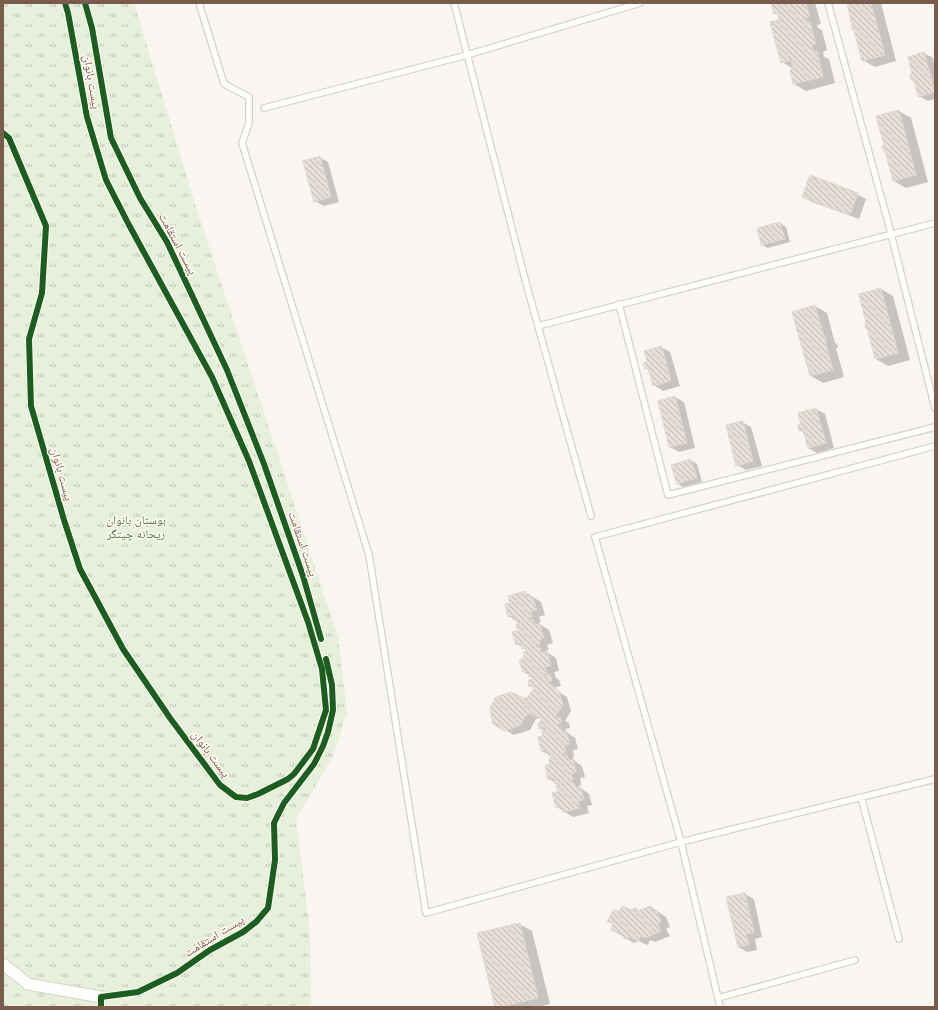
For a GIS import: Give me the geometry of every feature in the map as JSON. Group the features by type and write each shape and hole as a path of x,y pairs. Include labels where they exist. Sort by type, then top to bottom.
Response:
{"street":[{"path":"3,964 28,984 101,998"}],"lane":[{"path":"199,3 224,84 249,97 249,123 242,143 369,555 426,913 681,842 935,779"},
{"path":"454,3 538,326 591,516"},
{"path":"264,108 467,55 640,3"},
{"path":"828,3 891,234 935,408"},
{"path":"538,326 935,222"},
{"path":"620,304 668,495 935,428"},
{"path":"720,1007 681,842 595,537 935,446"},
{"path":"861,797 899,939"},
{"path":"718,998 855,960"}],"green space":[{"name":"بوستان بانوان ریحانه چیتگر","path":"3,3 134,3 197,210 338,637 347,713 333,756 296,819 310,933 311,1007 3,1007"}],"building":[{"path":"771,3 806,3 810,17 806,18 807,23 810,22 816,44 812,45 813,52 817,51 823,77 793,84 790,70 793,69 791,60 781,63 770,22 779,20 778,13 774,14"},
{"path":"847,3 871,3 885,55 862,61 854,30 852,30"},
{"path":"924,52 935,92 918,97 914,80 911,80 910,74 912,74 908,57"},
{"path":"899,110 916,175 893,181 885,151 883,151 882,146 884,145 876,116"},
{"path":"320,156 331,197 314,202 303,161"},
{"path":"810,175 858,193 850,215 802,197"},
{"path":"780,222 785,239 761,245 757,228"},
{"path":"881,288 898,353 875,359 867,328 866,329 859,294"},
{"path":"815,305 824,336 827,341 825,341 833,370 810,376 792,312"},
{"path":"662,346 671,381 653,386 648,368 645,369 643,363 647,362 644,351"},
{"path":"675,396 687,443 669,447 658,401"},
{"path":"816,408 826,443 808,448 803,430 799,431 798,425 801,424 798,413"},
{"path":"743,421 753,461 736,466 726,425"},
{"path":"691,459 697,478 677,484 671,465"},
{"path":"525,591 527,597 532,596 537,610 531,612 532,617 529,618 529,620 518,623 517,620 515,621 513,615 508,617 505,604 510,603 508,596"},
{"path":"533,619 535,625 540,624 544,638 539,640 540,645 536,646 537,648 526,651 525,648 522,649 521,643 516,645 512,632 518,631 516,624"},
{"path":"540,647 541,653 547,651 551,666 545,667 547,673 533,679 532,676 529,677 527,671 523,672 519,660 524,658 523,652"},
{"path":"550,674 552,681 547,682 559,691 563,705 556,716 557,718 560,717 562,723 539,729 538,724 542,719 531,714 527,698 534,688 533,685 529,687 528,682 529,680"},
{"path":"511,692 523,698 527,698 531,714 527,714 521,725 504,731 493,724 490,708 496,697"},
{"path":"557,724 557,727 560,726 562,732 566,731 570,744 564,745 566,752 549,756 547,750 541,751 538,737 543,736 542,730 546,729 545,727"},
{"path":"564,752 564,755 567,755 569,761 573,759 576,772 571,774 573,780 555,784 554,778 548,780 545,765 550,764 549,758 553,757 552,755"},
{"path":"570,781 574,783 576,788 581,787 584,800 578,801 580,808 563,812 561,806 556,808 552,793 558,792 556,786 560,785 559,783"},
{"path":"745,893 754,932 746,934 749,945 738,947 726,897"},
{"path":"622,906 632,910 636,907 637,911 651,906 654,912 657,911 661,922 658,924 661,931 646,938 641,936 638,941 629,937 624,939 621,933 611,930 613,923 607,922 614,909 619,912"},
{"path":"520,923 538,998 501,1007 495,1007 477,933"}],"cycle path":[{"name":"پیست بانوان","path":"3,133 9,138 46,226 42,293 29,339 31,406 64,520 80,569 123,649 170,718 220,785 236,797 247,798 258,794 288,779 294,774 313,749 326,710 322,669 308,622 249,461 212,377 106,180 87,117 65,3"},
{"name":"پیست بانوان","path":"85,3 92,28 111,138 140,198 167,242 227,370 264,464 303,576 321,639"},
{"name":"پیست استقامت","path":"101,1007 101,997 138,992 177,973 210,950 243,932 256,922 268,908 275,860 274,823 284,803 314,764 328,732 333,710 332,685 326,659"}]}
